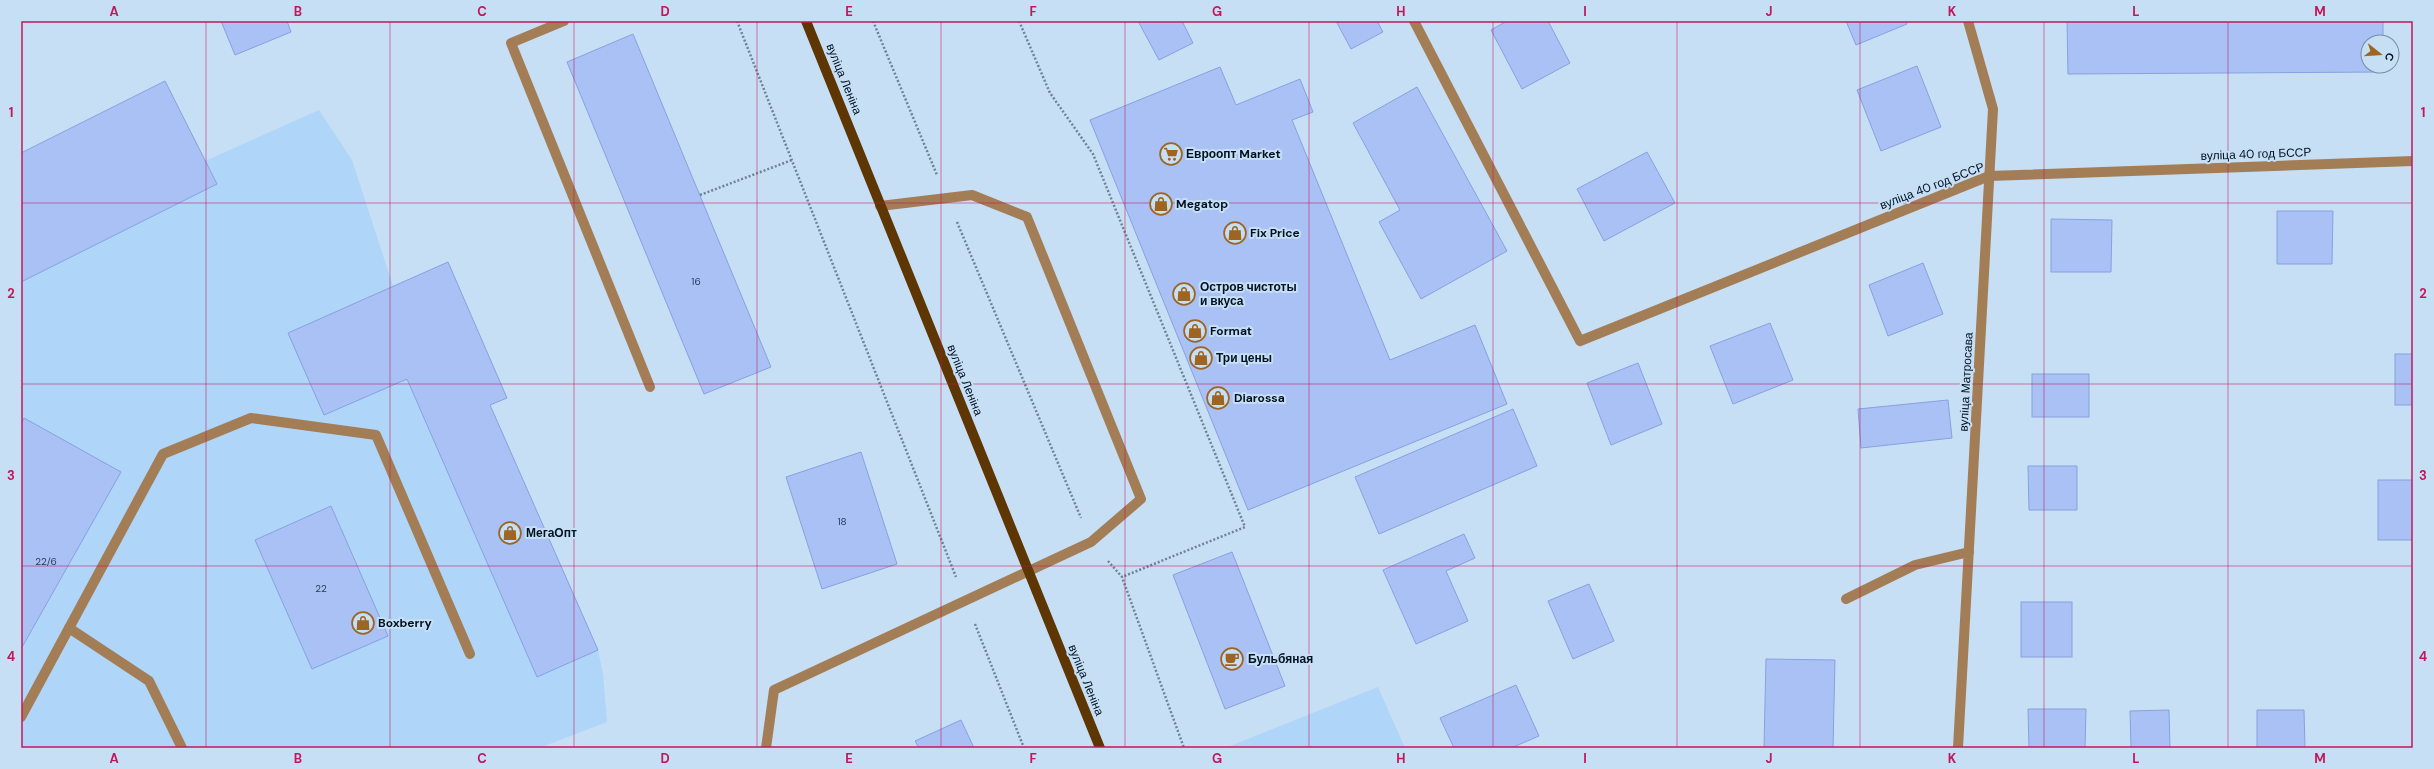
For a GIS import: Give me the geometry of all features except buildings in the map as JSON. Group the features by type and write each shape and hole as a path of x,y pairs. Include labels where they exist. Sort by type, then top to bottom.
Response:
{"main road":[{"name":"вуліца Леніна","path":"806,21 1100,748"}],"street":[{"path":"564,21 511,43 650,387"},
{"name":"вуліца 40 год БССР","path":"1414,21 1580,340 1989,176 2413,161"},
{"name":"вуліца Матросава","path":"1958,748 1993,109 1968,21"},
{"path":"766,748 774,690 1091,542 1141,499 1027,217 972,194 946,196 880,206"},
{"path":"21,717 163,454 251,418 376,435 470,654"},
{"path":"1846,599 1915,565 1969,552"},
{"path":"69,628 149,681 182,748"}],"path":[{"path":"737,21 1024,748"},
{"path":"873,21 1091,542 1122,577 1184,748"},
{"path":"1019,21 1050,92 1093,154 1245,527 1122,577"},
{"path":"700,195 792,160"}],"shaded area":[{"path":"165,81 205,161 319,110 352,160 393,286 507,398 490,405 598,650 603,674 607,722 539,748 21,748 21,153"},
{"path":"1378,687 1405,748 1225,748"}],"place":[{"name":"Евроопт Market","path":"1171,154"},
{"name":"Megatop","path":"1161,204"},
{"name":"Fix Price","path":"1235,233"},
{"name":"Остров чистоты и вкуса","path":"1184,294"},
{"name":"Format","path":"1195,331"},
{"name":"Три цены","path":"1201,358"},
{"name":"Diarossa","path":"1218,398"},
{"name":"МегаОпт","path":"510,533"},
{"name":"Boxberry","path":"363,623"},
{"name":"Бульбяная","path":"1232,659"}]}
